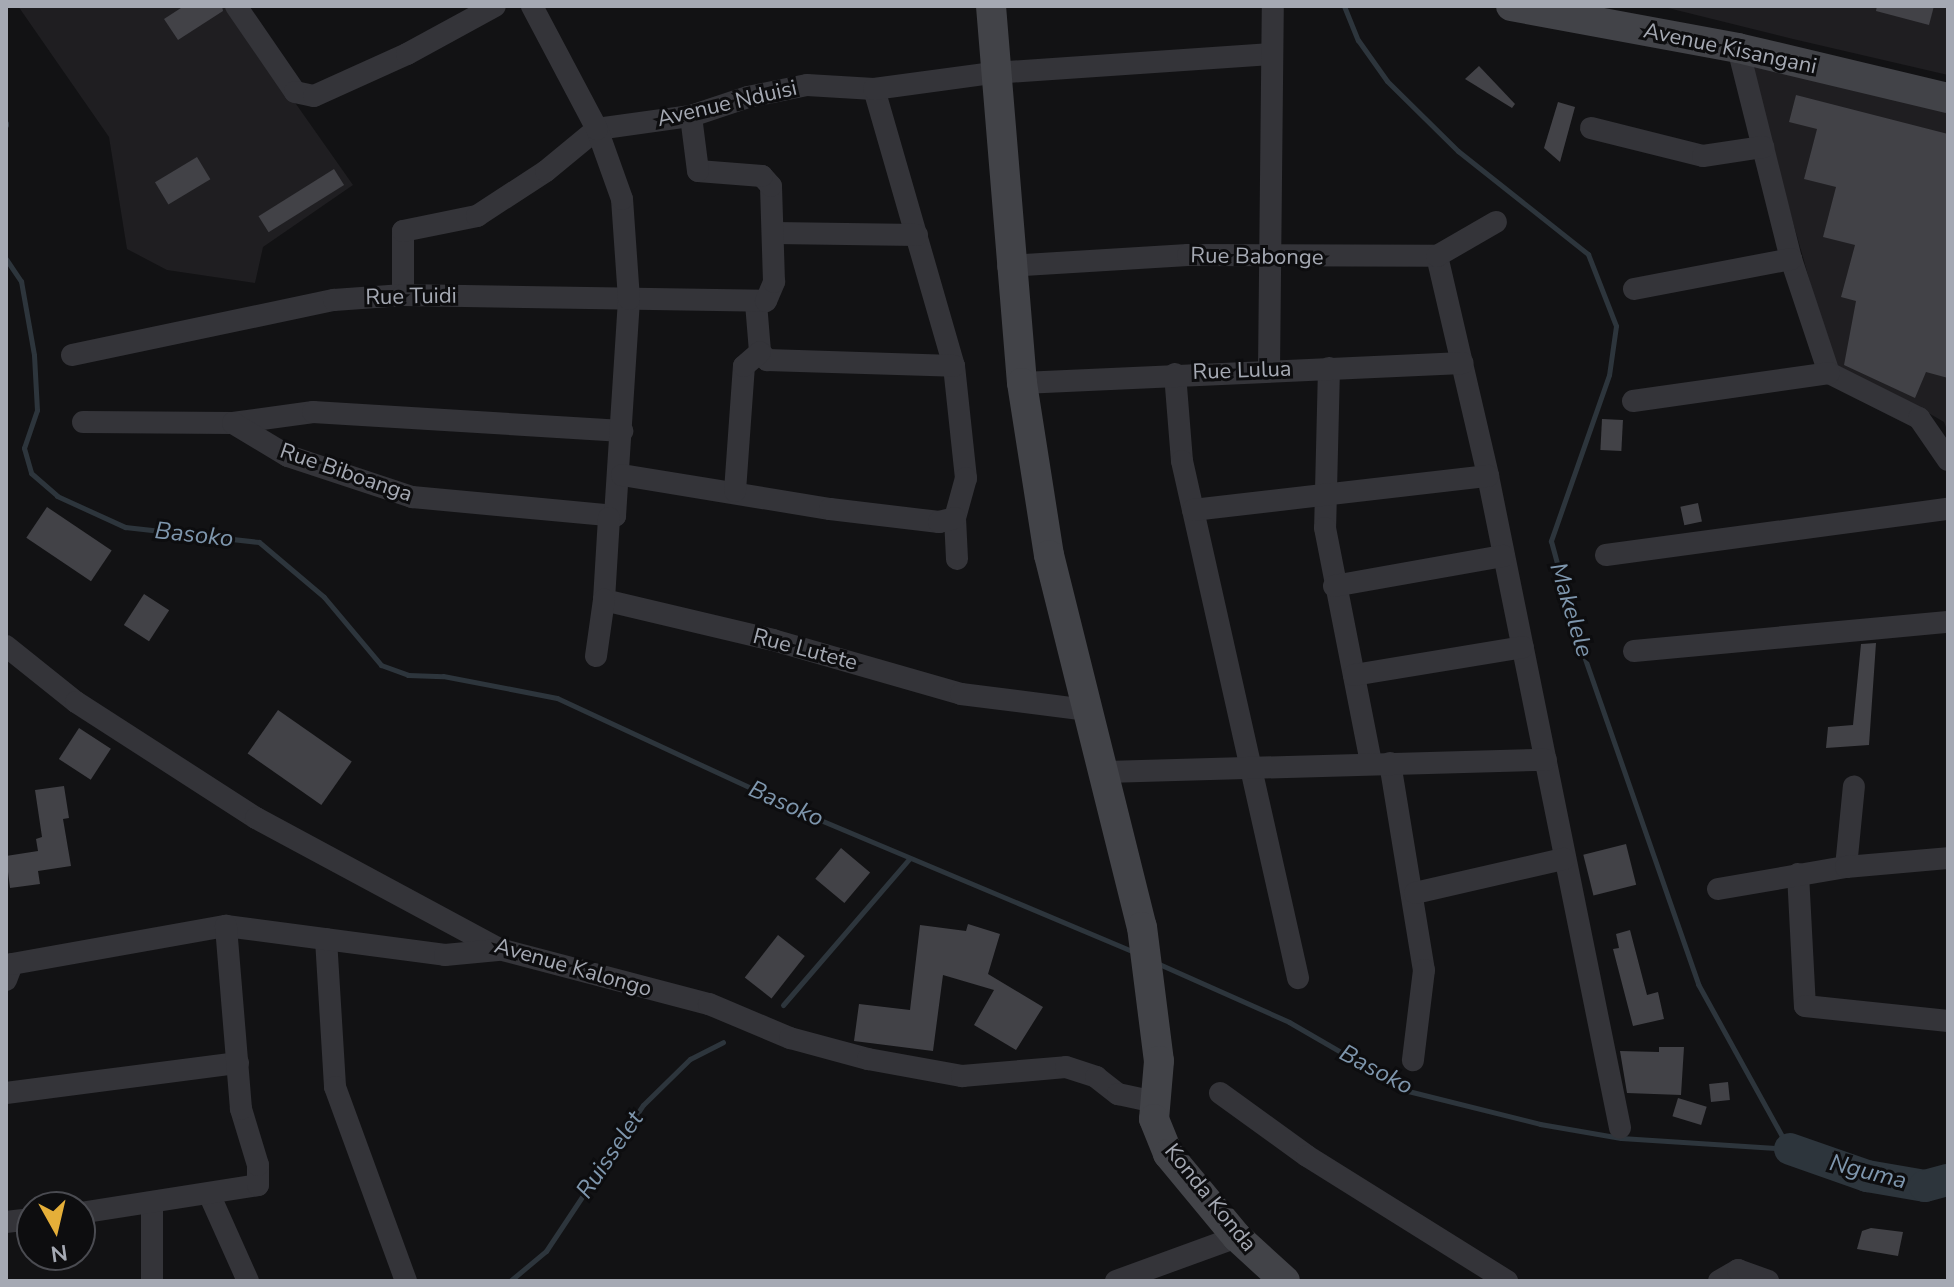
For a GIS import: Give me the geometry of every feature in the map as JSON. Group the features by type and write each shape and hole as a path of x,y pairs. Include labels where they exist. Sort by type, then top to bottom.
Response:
{"street":[{"path":"236,6 295,92 314,96 407,54 495,6"},
{"path":"532,6 597,129 619,184 629,299 622,475 612,517 596,656"},
{"name":"Konda Konda","path":"991,6 1008,266 1022,383 1049,555 1106,772 1142,927 1159,1061 1154,1119 1168,1154 1237,1237 1285,1281"},
{"path":"1269,370 1273,6"},
{"name":"Avenue Kisangani","path":"1511,6 1738,48 1948,98"},
{"path":"1738,48 1791,259 1829,373"},
{"name":"Avenue Nduisi","path":"597,129 691,116 748,97 807,85 874,89 993,73 1271,54"},
{"path":"874,89 954,366 966,478 955,518 957,559"},
{"path":"691,116 698,171 768,178 775,233 772,294 756,303 760,352 767,360 782,363 954,366"},
{"path":"1591,128 1703,156 1763,147"},
{"path":"403,295 403,231 477,216 546,171 597,129"},
{"name":"Rue Babonge","path":"1008,266 1188,255 1269,258 1437,256 1496,222"},
{"path":"775,233 917,235"},
{"path":"1437,256 1488,476 1620,1128"},
{"path":"1634,289 1791,259"},
{"name":"Rue Tuidi","path":"72,355 255,313 403,295 756,303"},
{"path":"735,491 744,366 760,352"},
{"name":"Rue Lulua","path":"1022,383 1463,363"},
{"path":"1329,368 1322,493 1334,586 1354,675 1415,893 1424,970 1413,1060"},
{"path":"1633,401 1829,373 1919,418 1948,460"},
{"path":"1175,374 1180,444 1193,510 1254,764 1298,978"},
{"name":"Rue Biboanga","path":"233,423 313,412 622,431"},
{"path":"83,422 233,423"},
{"name":"Rue Biboanga","path":"233,423 288,456 412,497 612,517"},
{"path":"622,475 735,491 830,509 939,522 955,518"},
{"path":"1193,510 1488,476"},
{"path":"1606,555 1948,509"},
{"path":"1334,586 1503,556"},
{"name":"Rue Lutete","path":"604,600 773,640 961,694 1088,710"},
{"path":"1634,651 1948,622"},
{"path":"1354,675 1523,647"},
{"name":"Avenue Kalongo","path":"9,653 76,702 256,818 499,949 709,1004 790,1038 868,1059 962,1076 1066,1067 1096,1077 1118,1094 1155,1102"},
{"path":"1106,772 1254,764 1546,760"},
{"path":"1846,867 1854,786"},
{"path":"1718,889 1846,867 1948,858"},
{"path":"1415,893 1564,859"},
{"path":"1798,874 1805,1006 1948,1021"},
{"path":"6,980 12,964 226,926 445,955 499,949"},
{"path":"96,1211 210,1196 258,1185 260,1177 241,1109 226,926"},
{"path":"326,939 335,1087 406,1281"},
{"path":"6,1093 238,1063"},
{"path":"1220,1093 1307,1156 1507,1281"},
{"path":"210,1196 248,1281"},
{"path":"152,1204 152,1281"},
{"path":"1116,1281 1237,1237"},
{"path":"1719,1281 1738,1270 1768,1281"}],"shaded area":[{"path":"18,6 227,6 353,185 263,247 255,283 167,270 127,249 109,137"},
{"path":"1660,6 1948,6 1948,75 1793,39"},
{"path":"1746,57 1948,111 1948,433 1944,422 1918,407 1837,377"}],"building":[{"path":"184,6 222,6 223,11 178,40 164,19"},
{"path":"1877,6 1934,6 1929,25 1876,11"},
{"path":"1479,66 1515,104 1512,108 1465,79"},
{"path":"1796,95 1948,134 1948,378 1926,372 1915,398 1844,365 1856,301 1841,297 1855,245 1823,237 1836,187 1804,179 1817,129 1789,122"},
{"path":"1558,102 1575,107 1560,162 1544,148"},
{"path":"197,157 210,179 168,205 155,182"},
{"path":"334,169 344,185 269,232 259,216"},
{"path":"1602,419 1623,420 1621,451 1600,450"},
{"path":"1698,503 1702,522 1684,525 1680,507"},
{"path":"47,507 112,551 91,581 26,538"},
{"path":"144,594 169,610 149,641 124,625"},
{"path":"1876,643 1869,745 1826,748 1828,727 1853,725 1861,644"},
{"path":"278,710 352,762 321,805 248,753"},
{"path":"79,728 111,749 91,780 59,759"},
{"path":"64,786 69,818 63,819 71,866 38,871 40,884 10,888 6,856 38,851 36,839 42,837 35,790"},
{"path":"1626,844 1636,885 1593,895 1583,855"},
{"path":"841,848 870,872 844,903 815,879"},
{"path":"968,924 1000,934 988,974 1043,1007 1016,1050 974,1025 994,990 943,975 933,1051 854,1041 859,1004 910,1010 920,925 966,931"},
{"path":"1630,930 1647,995 1658,992 1664,1019 1633,1026 1613,949 1619,948 1616,934"},
{"path":"778,935 805,956 772,998 745,978"},
{"path":"1659,1047 1684,1047 1681,1095 1627,1093 1620,1051 1659,1052"},
{"path":"1728,1082 1730,1100 1711,1102 1709,1084"},
{"path":"1678,1098 1707,1107 1701,1125 1672,1116"},
{"path":"1871,1228 1903,1232 1898,1256 1857,1249 1862,1231"}],"waterway":[{"name":"Makelele","path":"1344,6 1358,40 1387,81 1458,151 1588,254 1616,326 1609,375 1551,541 1576,633 1698,984 1789,1149"},
{"name":"Basoko","path":"6,259 21,281 34,355 37,410 24,448 31,473 57,496 125,527 259,542 324,597 381,665 408,675 443,676 557,698 818,819 1136,953"},
{"name":"Ruisselet","path":"783,1005 910,858"},
{"name":"Basoko","path":"1159,964 1289,1022 1408,1091 1540,1124 1621,1138 1790,1149"},
{"name":"Ruisselet","path":"510,1281 546,1251 643,1105 690,1059 723,1042"},
{"name":"Nguma","path":"1790,1149 1867,1176 1925,1186 1948,1180"}]}
